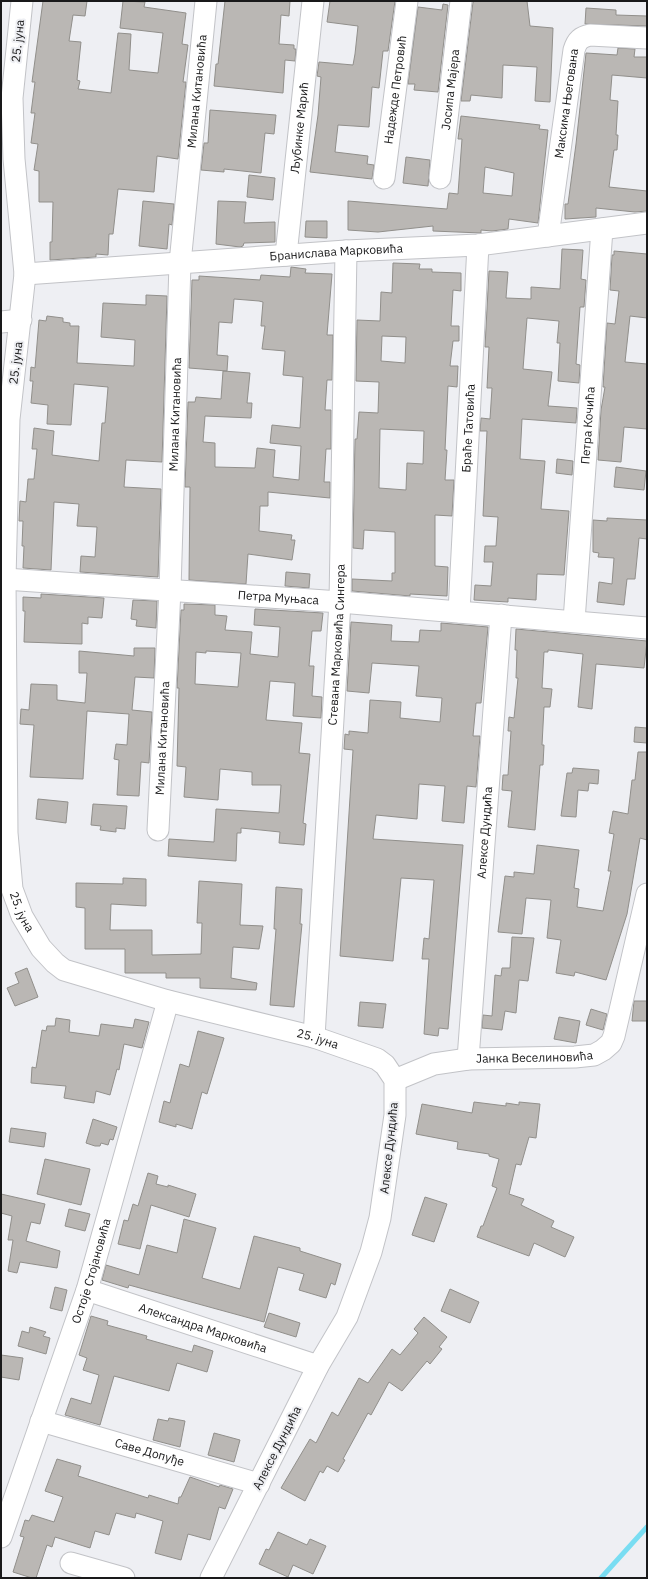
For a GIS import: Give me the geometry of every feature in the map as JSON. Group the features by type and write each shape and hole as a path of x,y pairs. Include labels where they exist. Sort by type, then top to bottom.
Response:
{"street":[{"name":"25. јуна","path":"22,1 7,98 25,274 11,321 5,420 4,833 6,880 22,916 41,948 64,970 168,1001 314,1037 377,1059 385,1065 395,1080"},
{"name":"Милана Китановића","path":"158,830 170,590 180,263 206,1"},
{"name":"Љубинке Марић","path":"286,255 313,1"},
{"name":"Надежде Петровић","path":"384,178 407,1"},
{"name":"Јосипа Мајера","path":"440,178 461,1"},
{"name":"Максима Његована","path":"548,236 576,42 579,39 590,35 647,38"},
{"name":"Бранислава Марковића","path":"25,274 346,251 478,245 647,223"},
{"name":"Петра Кочића","path":"574,621 602,229"},
{"name":"Браће Татовића","path":"459,612 478,245"},
{"name":"Стевана Марковића Сингера","path":"314,1037 340,602 346,251"},
{"name":"Петра Муњаса","path":"5,579 340,602 647,628"},
{"name":"Алексе Дундића","path":"468,1059 501,615"},
{"name":"Јанка Веселиновића","path":"468,1059 575,1057 594,1055 611,1043 647,894"},
{"name":"Остоје Стојановића","path":"1,1537 87,1290 168,1001"},
{"path":"395,1080 430,1066 468,1059"},
{"name":"Алексе Дундића","path":"217,1576 258,1484 318,1366 347,1317 371,1252 380,1218 395,1115 395,1080"},
{"name":"Александра Марковића","path":"87,1290 318,1366"},
{"name":"Саве Допуђе","path":"41,1421 258,1484"},
{"path":"71,1563 124,1578"}],"building":[{"path":"43,1 87,1 85,16 73,15 69,41 81,42 77,80 80,81 78,89 111,93 118,33 131,34 129,70 158,73 163,33 120,28 123,1 145,2 144,7 186,13 182,44 188,45 183,82 186,82 178,159 157,156 154,192 118,189 113,234 109,234 108,255 96,254 96,257 50,260 53,202 39,202 39,171 34,170 38,144 31,143 35,113 31,113 35,82 32,82"},
{"path":"225,1 290,1 289,16 281,15 279,44 294,45 294,49 296,49 295,61 285,60 283,93 214,86"},
{"path":"330,1 395,1 388,51 383,51 379,88 372,87 369,127 338,125 335,152 368,156 367,164 374,165 372,179 310,172 318,115 321,77 317,76 319,62 353,65 355,54 358,26 327,22"},
{"path":"527,1 530,26 553,28 550,102 535,101 537,67 503,65 502,98 471,95 470,101 461,101 473,2"},
{"path":"443,4 448,5 438,92 414,90 415,84 408,84 418,7 442,10"},
{"path":"586,8 616,10 616,15 647,16 647,26 585,24"},
{"path":"618,48 635,49 634,57 647,57 647,78 612,75 610,100 618,101 616,135 618,135 617,150 614,150 609,187 647,191 647,211 635,212 596,208 596,217 565,219 565,204 568,204 586,53 617,55"},
{"path":"210,110 276,115 274,134 265,133 261,173 224,169 224,172 201,170 204,143 208,143"},
{"path":"461,116 540,125 539,129 548,130 538,223 509,219 508,229 492,231 481,230 481,233 433,231 433,226 378,232 348,230 348,201 447,209 449,193 458,194 462,139 458,139","holes":["485,167 514,173 512,196 483,193"]},
{"path":"406,157 430,160 428,186 403,183"},
{"path":"249,175 275,178 273,200 247,197"},
{"path":"143,201 174,204 172,225 169,224 167,249 139,246"},
{"path":"218,201 246,202 244,223 275,222 275,242 244,243 243,246 240,247 216,244"},
{"path":"306,221 327,221 327,238 305,237"},
{"path":"562,249 583,250 581,279 586,280 584,307 580,307 576,364 580,365 579,383 558,381 560,343 557,343 559,321 527,318 523,369 552,372 548,406 577,408 576,423 522,419 520,459 545,461 541,509 569,511 564,575 537,574 536,600 508,598 508,602 474,600 475,585 491,586 493,562 484,562 485,546 496,546 498,517 483,516 487,431 480,431 481,418 490,419 492,388 487,388 489,347 485,347 489,271 508,272 506,298 531,299 531,287 560,289"},
{"path":"614,251 647,254 647,318 630,316 625,362 647,364 647,429 624,427 621,462 598,460 601,410 605,387 603,387 607,323 615,324 619,291 610,290 612,255 614,255"},
{"path":"393,263 420,264 419,269 432,269 432,272 461,273 461,291 453,290 451,326 459,326 459,341 453,341 450,366 458,366 457,387 448,386 445,450 447,450 445,480 454,480 452,516 435,515 435,566 448,567 447,596 410,594 410,596 352,591 352,579 392,581 392,573 395,573 395,532 364,530 363,549 353,548 355,439 357,439 359,412 378,413 379,382 356,381 357,320 380,321 381,292 392,293","holes":["382,336 406,337 405,363 381,361","380,429 424,431 423,464 407,463 406,490 379,488"]},
{"path":"291,267 306,269 305,273 332,274 327,335 333,335 332,380 327,380 325,410 331,410 331,449 326,449 324,482 330,482 330,498 268,492 268,506 260,506 259,531 292,535 291,540 295,540 292,560 248,554 246,584 189,580 190,487 185,487 188,402 195,402 196,397 221,399 223,371 250,373 247,403 252,403 251,418 205,416 203,442 215,443 215,467 255,468 257,448 275,450 273,477 299,480 301,446 270,443 272,425 300,428 303,377 283,375 285,351 262,349 265,326 261,326 263,302 234,299 232,323 219,322 217,355 228,356 227,371 189,368 192,280 199,280 199,276 260,280 261,275 290,277"},
{"path":"146,295 167,296 162,462 126,460 124,487 161,489 158,577 80,572 81,556 95,557 97,527 77,526 79,504 54,502 51,570 23,568 23,521 19,521 20,501 26,502 28,479 34,479 37,449 32,449 34,428 54,431 52,455 99,461 102,423 105,423 108,387 74,384 71,425 47,424 48,405 31,403 33,381 30,381 31,367 35,368 39,320 46,321 47,316 63,318 63,322 70,323 70,326 79,326 77,363 134,366 135,340 101,337 103,303 146,305"},
{"path":"557,459 573,461 572,475 556,473"},
{"path":"616,467 646,471 644,490 614,487"},
{"path":"607,518 647,520 647,539 639,538 635,579 627,579 624,605 597,602 599,582 612,584 614,558 598,557 599,553 593,552 593,520 607,521"},
{"path":"286,572 310,574 309,588 285,586"},
{"path":"41,594 104,598 102,618 88,617 88,624 82,623 82,644 24,642 25,611 23,611 23,597 41,598"},
{"path":"133,600 157,601 156,628 136,626 137,620 131,619"},
{"path":"184,604 215,605 215,615 227,616 225,630 252,632 250,654 278,657 280,627 254,625 255,609 323,613 321,631 312,631 309,666 314,666 312,696 322,697 321,718 293,716 295,683 270,681 266,720 302,723 299,753 310,754 303,823 306,824 304,845 279,843 280,832 241,828 241,833 237,833 236,861 168,856 169,839 214,842 216,809 279,813 281,785 252,785 252,772 220,769 218,800 184,797 186,767 177,766 179,688 177,688 181,610 184,610","holes":["206,651 241,653 238,687 195,684 196,652 206,653"]},
{"path":"351,622 392,625 391,641 419,642 420,630 441,631 441,623 488,627 481,703 476,703 473,736 480,736 476,787 467,786 464,823 442,821 445,786 419,784 417,819 376,815 373,839 463,845 448,1029 439,1028 438,1036 424,1034 429,959 422,959 424,938 429,939 434,880 401,878 393,961 340,956 353,750 344,749 345,734 349,735 349,731 368,733 370,700 401,702 400,718 440,722 442,698 416,696 419,666 372,663 369,693 347,691"},
{"path":"516,629 647,641 644,668 596,664 592,709 578,707 583,654 548,650 548,652 544,652 542,688 552,689 550,707 544,707 542,745 544,745 543,765 540,765 535,830 508,827 512,791 502,790 503,775 508,775 511,731 508,731 509,717 514,718 518,678 516,678"},
{"path":"134,648 155,648 154,678 135,677 132,710 152,712 149,763 141,762 139,796 117,795 119,760 114,759 116,744 127,745 129,714 87,711 83,779 30,777 34,725 20,724 21,709 29,710 31,684 57,685 57,700 85,703 87,673 79,673 79,651 134,656"},
{"path":"635,727 647,728 647,743 634,742"},
{"path":"638,752 647,752 647,840 640,838 627,914 606,980 575,972 574,976 556,973 561,940 547,938 551,900 526,898 522,934 498,932 505,876 514,877 514,872 534,874 537,845 579,850 574,888 579,889 577,907 603,911 611,871 608,871 614,834 609,833 613,811 628,814 632,780 635,780"},
{"path":"573,768 599,770 598,784 589,783 588,791 578,790 576,817 561,816 567,773 572,773"},
{"path":"38,799 68,802 66,823 36,819"},
{"path":"93,804 127,806 125,829 116,828 116,832 100,830 101,826 91,825"},
{"path":"123,878 146,879 146,906 111,904 110,930 152,930 152,955 201,954 202,923 197,923 199,881 242,884 240,925 263,926 259,949 233,947 231,978 257,983 256,990 200,988 200,978 166,978 166,973 125,973 125,949 85,949 85,908 76,907 76,883 123,884"},
{"path":"276,887 302,889 300,924 302,924 294,1007 270,1005 276,929 274,929"},
{"path":"512,937 534,938 528,981 519,980 516,1013 505,1011 502,1030 482,1028 483,1015 492,1016 495,975 501,976 502,968 510,968"},
{"path":"27,968 38,997 15,1006 7,988 19,983 15,973"},
{"path":"634,1001 647,1001 647,1021 632,1021"},
{"path":"360,1002 386,1004 383,1028 358,1026"},
{"path":"591,1009 607,1014 603,1030 586,1025"},
{"path":"559,1017 580,1021 576,1043 554,1039"},
{"path":"56,1018 70,1020 69,1032 99,1036 101,1024 133,1028 135,1019 149,1022 142,1048 124,1044 119,1070 117,1069 110,1095 96,1091 94,1103 64,1098 66,1086 31,1083 32,1067 36,1068 42,1030 46,1031 47,1026 55,1026"},
{"path":"198,1031 224,1038 207,1094 202,1092 192,1129 176,1124 176,1127 159,1122 164,1101 170,1103 180,1064 189,1067"},
{"path":"474,1102 506,1106 506,1103 519,1105 519,1102 540,1104 536,1138 529,1137 521,1165 516,1164 509,1194 524,1199 521,1205 554,1221 551,1227 574,1237 565,1257 534,1243 529,1256 477,1237 481,1226 483,1226 497,1188 492,1186 499,1159 489,1156 489,1154 457,1149 458,1142 416,1134 422,1104 472,1113"},
{"path":"93,1119 117,1127 113,1140 110,1139 108,1145 101,1143 100,1146 95,1146 86,1143"},
{"path":"11,1128 46,1133 44,1147 9,1142"},
{"path":"45,1159 90,1169 81,1205 37,1194"},
{"path":"148,1173 158,1176 156,1184 168,1187 168,1185 196,1194 189,1217 151,1205 140,1249 118,1244 124,1220 128,1221 133,1204 138,1206"},
{"path":"1,1194 45,1204 40,1224 31,1222 26,1241 60,1251 57,1268 20,1262 17,1273 8,1271 13,1240 8,1240 12,1216 1,1213"},
{"path":"425,1197 447,1204 434,1242 412,1235"},
{"path":"69,1209 90,1214 85,1231 65,1226"},
{"path":"184,1219 216,1228 202,1278 240,1289 254,1236 300,1248 300,1251 341,1264 335,1285 331,1283 326,1298 299,1290 304,1274 278,1267 264,1322 129,1285 128,1288 102,1280 106,1265 139,1275 147,1245 177,1253"},
{"path":"55,1287 67,1290 62,1311 50,1308"},
{"path":"450,1289 479,1302 470,1323 441,1311"},
{"path":"269,1313 300,1323 296,1337 264,1327"},
{"path":"91,1316 108,1321 107,1325 147,1336 146,1339 192,1352 194,1345 213,1351 207,1372 177,1363 169,1391 114,1376 100,1425 65,1415 71,1398 91,1404 99,1375 83,1370 87,1358 79,1355"},
{"path":"424,1317 447,1337 439,1347 442,1349 430,1364 427,1361 402,1391 389,1382 371,1415 368,1413 343,1459 345,1460 338,1472 327,1466 323,1473 320,1471 305,1501 281,1488 310,1439 316,1443 332,1412 338,1416 359,1378 368,1383 392,1349 400,1355 418,1333 414,1329"},
{"path":"30,1327 46,1332 43,1336 50,1338 46,1354 18,1346 22,1331 29,1333"},
{"path":"1,1355 23,1358 19,1380 1,1377"},
{"path":"169,1418 185,1421 180,1447 153,1440 158,1419 168,1421"},
{"path":"214,1433 240,1440 234,1462 208,1455"},
{"path":"57,1459 81,1466 78,1476 148,1498 149,1495 178,1504 179,1497 181,1497 190,1477 219,1487 220,1485 233,1489 225,1509 219,1507 210,1540 188,1534 181,1560 155,1553 163,1521 136,1513 135,1518 116,1513 109,1535 95,1531 90,1548 55,1537 52,1547 47,1545 36,1578 32,1578 13,1572 24,1537 20,1536 25,1520 29,1521 32,1515 54,1522 63,1497 45,1491"},
{"path":"278,1532 307,1545 310,1539 326,1546 313,1574 293,1565 288,1577 259,1564 266,1549 269,1550"}],"waterway":[{"path":"601,1578 647,1527"}]}
